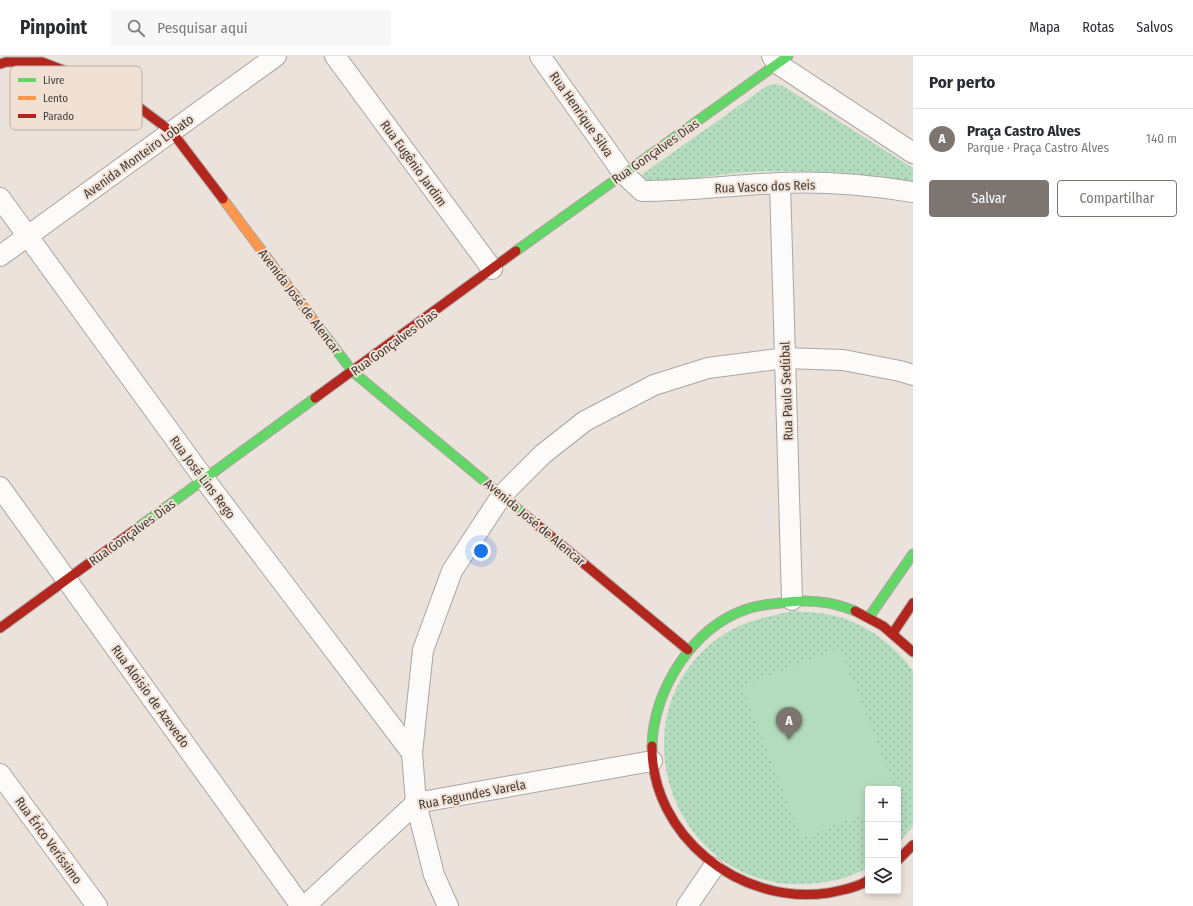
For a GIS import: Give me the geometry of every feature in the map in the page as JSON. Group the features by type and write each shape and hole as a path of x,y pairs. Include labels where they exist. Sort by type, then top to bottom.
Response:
{"street":[{"name":"Avenida Monteiro Lobato","path":"0,256 276,56"},
{"name":"Rua Eugênio Jardim","path":"335,56 492,269"},
{"name":"Rua Henrique Silva","path":"540,56 623,173"},
{"name":"Rua Gonçalves Dias","path":"0,628 205,480 780,59"},
{"path":"780,59 913,153"},
{"name":"Avenida José de Alencar","path":"0,64 6,62 42,62 52,66"},
{"name":"Avenida José de Alencar","path":"142,110 172,132 353,372 688,650"},
{"name":"Rua Vasco dos Reis","path":"623,173 642,191 669,191 780,183 872,186 913,192"},
{"name":"Rua Paulo Sedúbal","path":"780,183 792,600"},
{"name":"Rua José Lins Rego","path":"0,198 205,480 412,753"},
{"path":"448,906 434,875 416,803 412,753 423,650 452,571 502,495 543,454 585,421 654,385 708,368 785,358 843,360 913,375"},
{"name":"Rua Aloísio de Azevedo","path":"0,487 302,906"},
{"path":"869,617 913,554"},
{"path":"865,882 828,895 786,896 748,887 713,868 688,845 662,803 652,761 655,718 668,680 688,650 710,629 745,610 792,600 833,603 869,617 893,633 913,652"},
{"path":"893,633 913,603"},
{"name":"Rua Fagundes Varela","path":"305,906 416,803 652,761"},
{"name":"Rua Érico Veríssimo","path":"0,774 97,906"},
{"path":"900,858 913,845"},
{"path":"687,906 713,868"}],"green space":[{"path":"775,84 783,86 913,168 913,181 827,173 760,171 696,178 648,186 641,177 644,173 767,86"},
{"path":"793,611 830,615 854,622 877,635 887,643 897,652 913,671 913,826 901,840 901,786 865,786 865,869 838,880 805,884 759,878 721,859 692,830 672,793 664,753 668,711 685,672 717,639 725,633 744,624"},
{"path":"840,648 894,786 865,786 865,813 802,838 742,686"}],"traffic: fast":[{"path":"516,251 788,56"},
{"path":"315,322 353,372 524,514"},
{"path":"136,529 315,398"},
{"path":"869,617 913,554"},
{"path":"652,746 654,725 668,683 693,645 727,618 755,607 768,604 799,601 828,603 855,611"}],"traffic: slow":[{"path":"223,199 315,322"}],"traffic: jam":[{"path":"0,64 6,62 42,62 52,66"},
{"path":"142,110 172,132 223,199"},
{"path":"315,398 516,251"},
{"path":"524,514 688,650"},
{"path":"0,628 136,529"},
{"path":"893,633 913,603"},
{"path":"855,611 883,626 913,652"},
{"path":"652,746 656,778 667,808 684,835 706,858 733,876 763,888 795,894 828,893 844,890 865,882"},
{"path":"900,858 913,845"}],"place":[{"name":"Praça Castro Alves","path":"789,740"}]}
